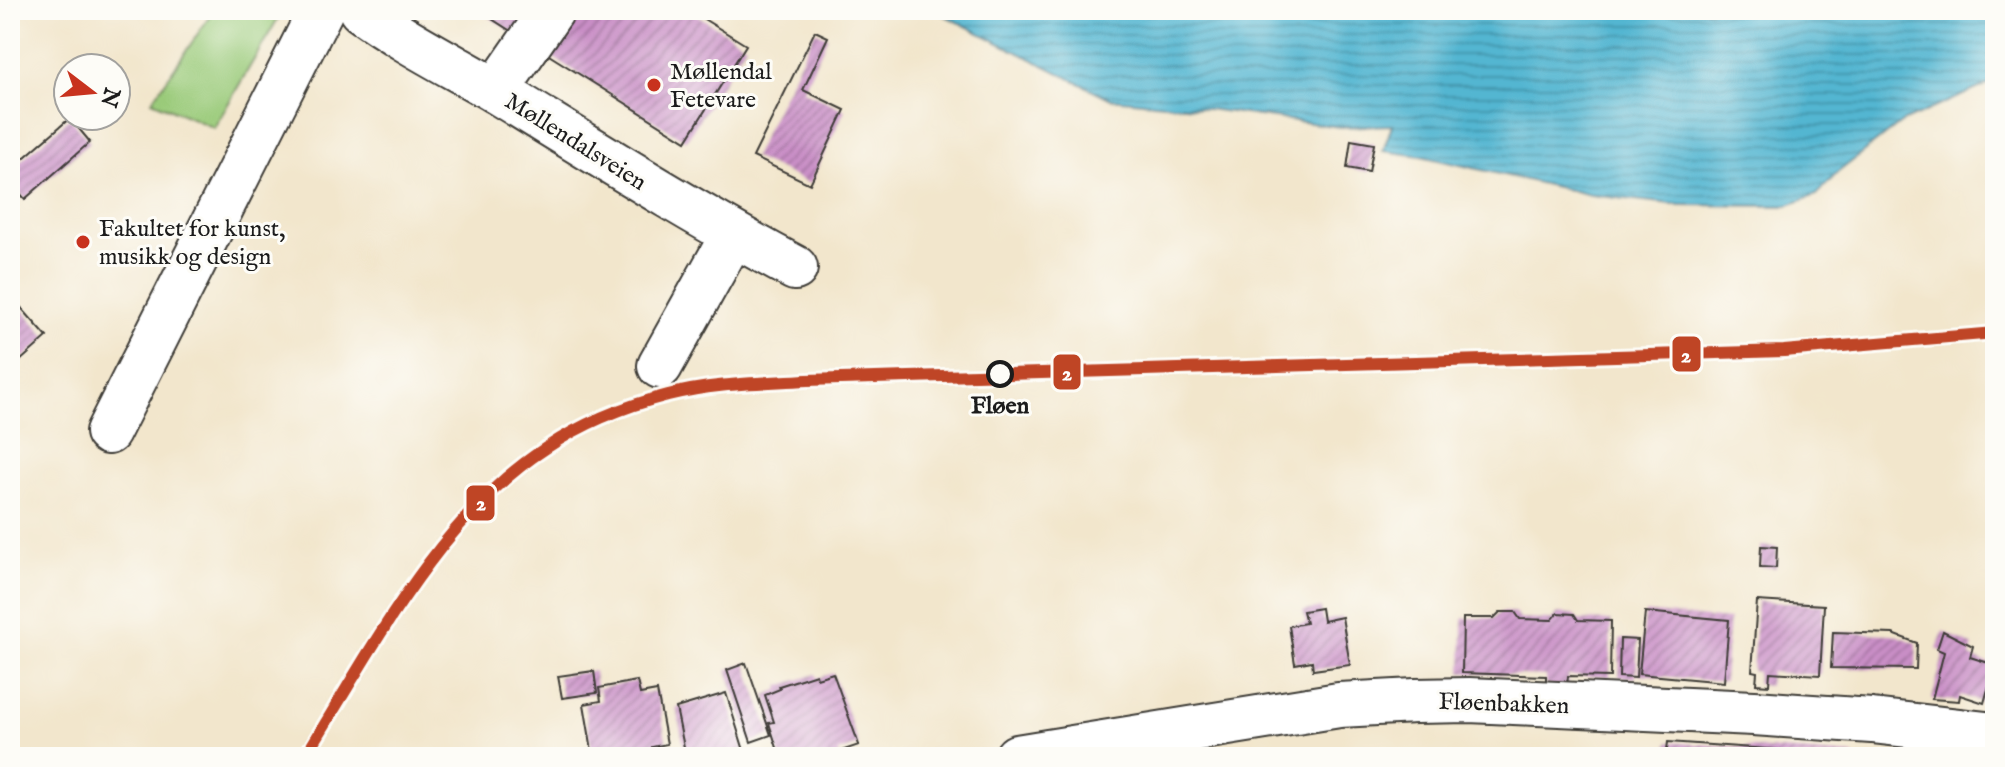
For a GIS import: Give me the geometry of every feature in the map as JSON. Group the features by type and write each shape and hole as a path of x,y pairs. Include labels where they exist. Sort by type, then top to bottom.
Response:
{"street":[{"path":"108,432 321,10"},
{"name":"Møllendalsveien","path":"361,10 437,59 496,91 733,235 795,268"},
{"path":"496,91 552,10"},
{"path":"660,366 733,235"},
{"name":"Fløenbakken","path":"1026,756 1339,705 1415,701 1469,700 1754,713 1872,721 1995,735"}],"green space":[{"path":"214,10 283,10 214,128 152,101"}],"water":[{"path":"934,10 1995,10 1995,81 1902,122 1837,173 1817,195 1786,206 1680,205 1591,195 1421,156 1383,151 1392,125 1340,127 1111,99"}],"building":[{"path":"478,10 533,10 517,35"},
{"path":"570,10 689,10 746,45 686,141 544,52"},
{"path":"815,31 828,37 803,90 845,110 810,184 753,157"},
{"path":"54,132 82,132 90,142 25,199 10,182 10,170"},
{"path":"1351,140 1374,144 1369,172 1347,168"},
{"path":"10,295 47,337 10,370"},
{"path":"1761,546 1777,547 1776,568 1760,567"},
{"path":"1757,601 1824,605 1820,675 1770,672 1769,685 1756,684 1757,672 1752,671"},
{"path":"1321,608 1323,621 1342,617 1350,665 1313,670 1312,661 1295,664 1289,626 1306,623 1303,611"},
{"path":"1500,612 1515,612 1520,619 1552,620 1558,613 1574,614 1578,620 1611,621 1610,677 1568,676 1567,686 1546,686 1546,676 1462,673 1463,618 1494,618"},
{"path":"1645,612 1729,620 1724,682 1639,674"},
{"path":"1943,631 1973,646 1970,657 1995,665 1984,703 1960,695 1959,701 1932,699 1944,652 1937,649"},
{"path":"1833,632 1893,634 1917,643 1916,669 1831,668"},
{"path":"1620,639 1638,640 1636,678 1619,677"},
{"path":"746,663 771,735 751,742 727,670"},
{"path":"594,671 597,693 562,698 558,676"},
{"path":"833,673 859,745 838,752 840,757 780,757 769,723 774,722 765,695 780,689 779,686 816,674 817,678"},
{"path":"637,681 640,694 657,691 667,744 652,747 654,757 625,757 624,752 593,757 584,704 601,701 599,688"},
{"path":"726,693 746,757 673,757 685,752 676,708"},
{"path":"1668,742 1854,755 1854,757 1666,757"},
{"path":"1601,749 1601,757 1533,757 1533,755"}],"transit line":[{"name":"2","path":"305,757 410,589 472,510 508,477 560,439 605,416 668,395 720,386 807,380 1784,351 1995,333"}],"place":[{"name":"Møllendal Fetevare","path":"654,85"},
{"name":"Fakultet for kunst, musikk og design","path":"83,242"},
{"name":"Fløen","path":"1000,374"}]}
